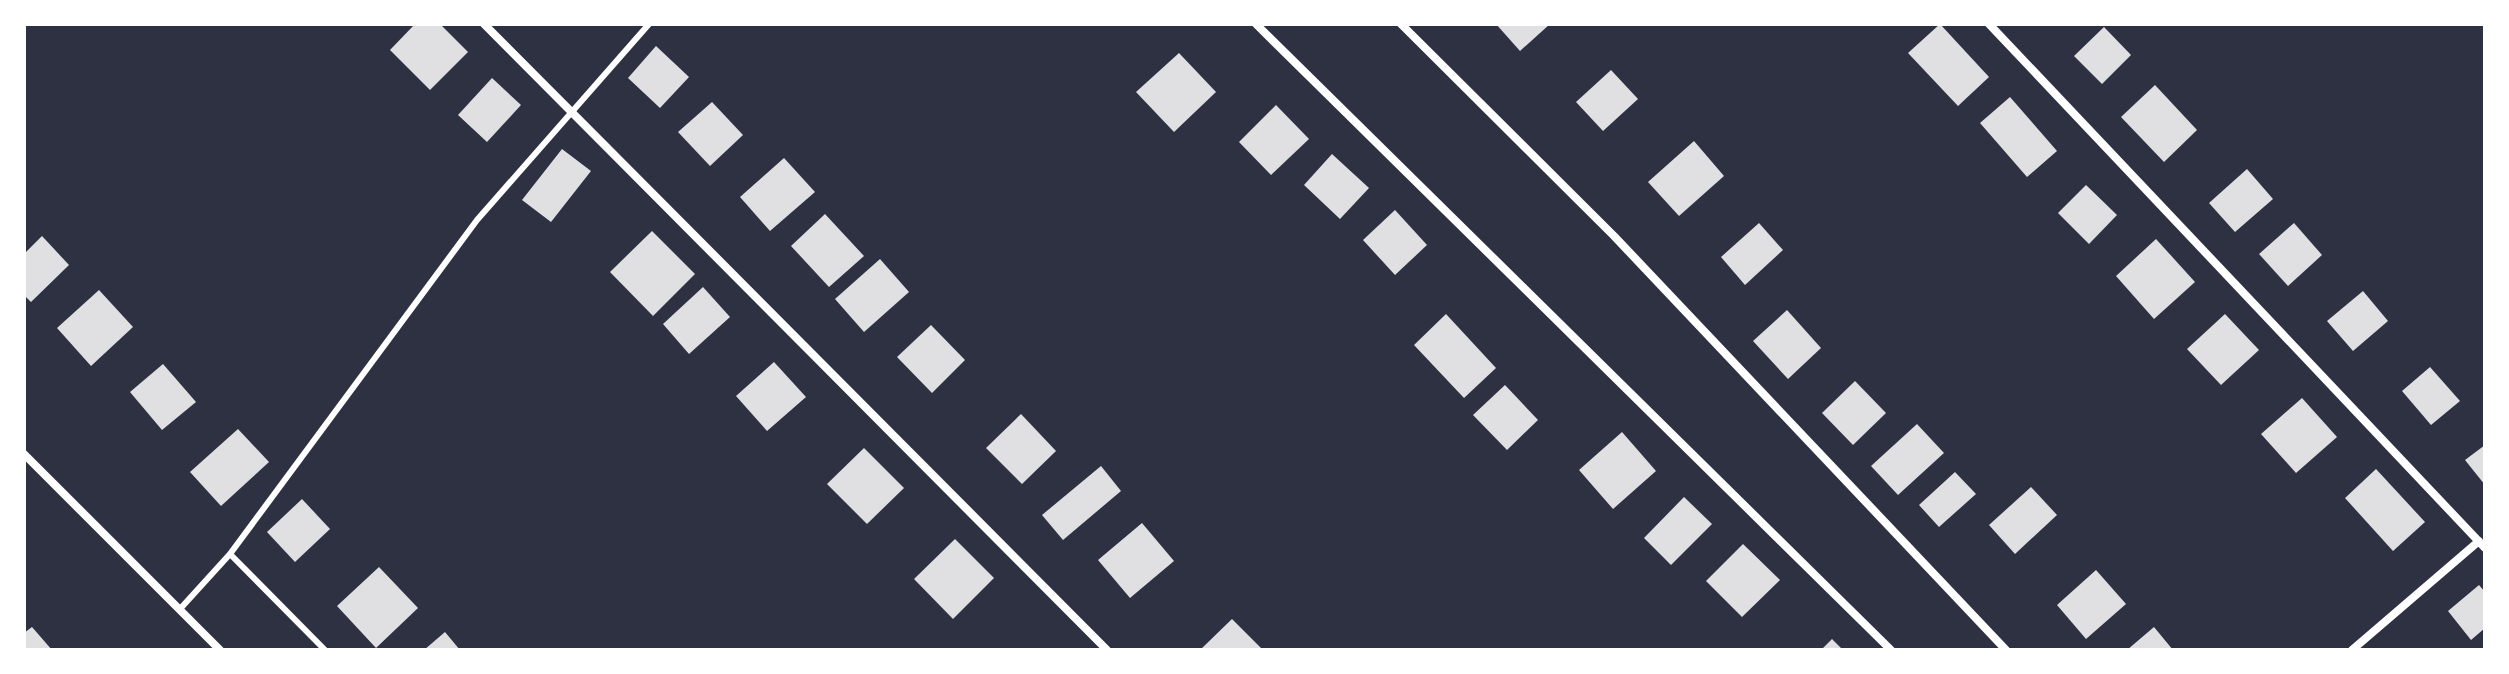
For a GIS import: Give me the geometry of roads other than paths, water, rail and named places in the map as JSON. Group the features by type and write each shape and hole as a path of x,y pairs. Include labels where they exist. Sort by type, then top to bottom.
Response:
{"street":[{"path":"484,24 1107,650"},
{"path":"1256,24 1891,650"},
{"path":"1401,24 1614,236 2006,650"},
{"path":"1989,24 2482,544 2352,650"},
{"path":"24,454 220,650"}],"lane":[{"path":"180,609 230,554 477,220 649,24"},
{"path":"230,554 325,650"}]}
